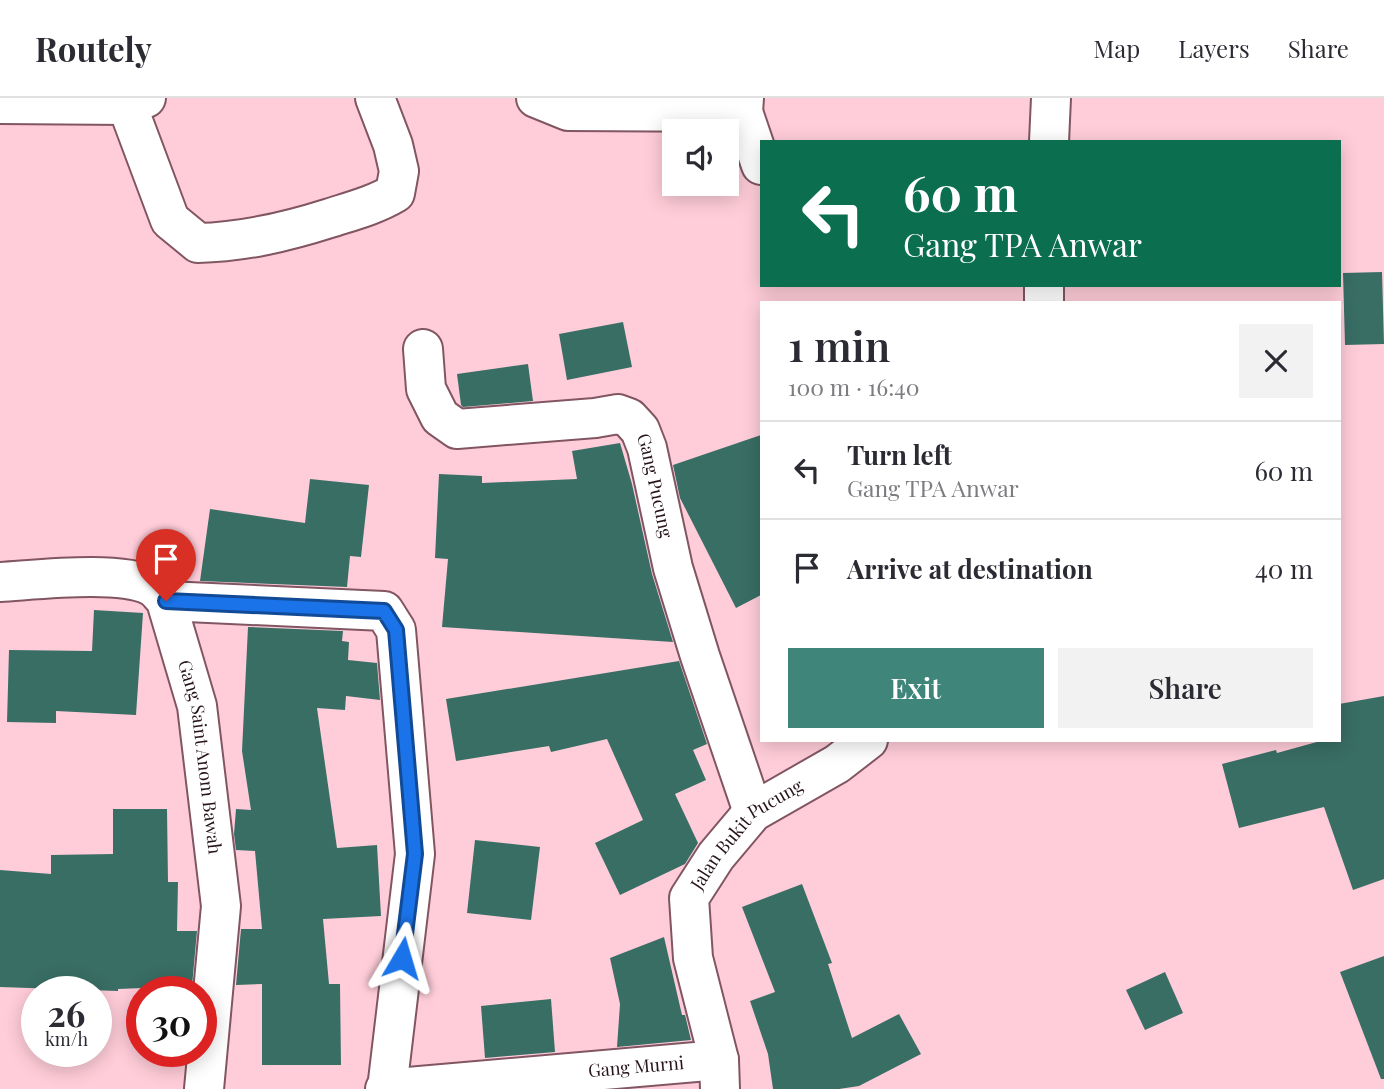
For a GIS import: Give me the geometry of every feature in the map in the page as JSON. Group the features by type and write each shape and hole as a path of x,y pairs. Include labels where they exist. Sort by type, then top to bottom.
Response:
{"street":[{"path":"0,104 137,102 170,220 198,243 228,243 285,232 378,203 395,193 399,171 393,145 375,98"},
{"path":"536,98 568,111 744,105 760,161"},
{"path":"1049,140 1051,98"},
{"name":"Gang Pucung","path":"423,349 426,389 440,417 457,429 618,414 629,418 640,430 647,449 673,568 753,812"},
{"path":"0,582 100,577 137,580 154,587 166,601 384,611 396,630 415,854 386,1089"},
{"name":"Gang Saint Anom Bawah","path":"166,601 197,706 221,906 204,1089"},
{"name":"Jalan Bukit Pucung","path":"720,1075 693,958 689,898 716,856 753,812 836,764 865,742"},
{"name":"Gang Murni","path":"386,1089 720,1075"}],"building":[{"path":"1382,272 1384,344 1345,345 1343,273"},
{"path":"623,322 632,367 567,380 559,334"},
{"path":"528,364 533,401 463,407 461,405 457,374"},
{"path":"760,435 760,596 736,608 680,498 673,465"},
{"path":"620,443 652,574 673,642 442,627 448,559 435,558 439,474 482,476 482,483 577,479 572,451"},
{"path":"310,479 369,485 361,557 350,556 347,587 200,581 210,509 305,523"},
{"path":"94,610 143,613 136,715 56,711 56,723 7,722 9,650 92,651"},
{"path":"248,627 343,631 342,641 349,642 348,660 377,663 380,700 346,696 345,710 317,708 337,848 377,845 381,916 323,919 329,984 340,984 341,1065 262,1065 262,984 236,985 241,929 262,929 255,851 236,850 234,834 236,809 251,810 242,751"},
{"path":"679,661 707,744 693,750 706,780 675,794 698,843 685,864 620,895 595,843 643,820 607,739 551,752 549,746 456,761 446,699"},
{"path":"1384,696 1384,879 1353,890 1324,807 1239,828 1222,764 1317,742 1341,742 1341,704"},
{"path":"113,809 167,809 168,882 178,882 177,931 197,931 193,976 126,976 126,989 118,991 112,991 112,976 21,976 21,988 0,987 0,870 51,874 51,855 113,854"},
{"path":"475,840 540,847 531,920 467,913"},
{"path":"802,884 832,963 828,964 852,1038 899,1014 921,1054 859,1086 839,1089 773,1089 768,1054 750,1001 775,992 742,907"},
{"path":"664,937 682,1015 685,1015 691,1040 617,1047 620,1004 610,958"},
{"path":"1384,956 1384,1079 1381,1079 1340,972"},
{"path":"1165,972 1183,1013 1145,1030 1126,990"},
{"path":"551,999 555,1052 485,1058 481,1006"}],"route":[{"path":"166,601 384,611 396,630 415,854 402,958"}]}
